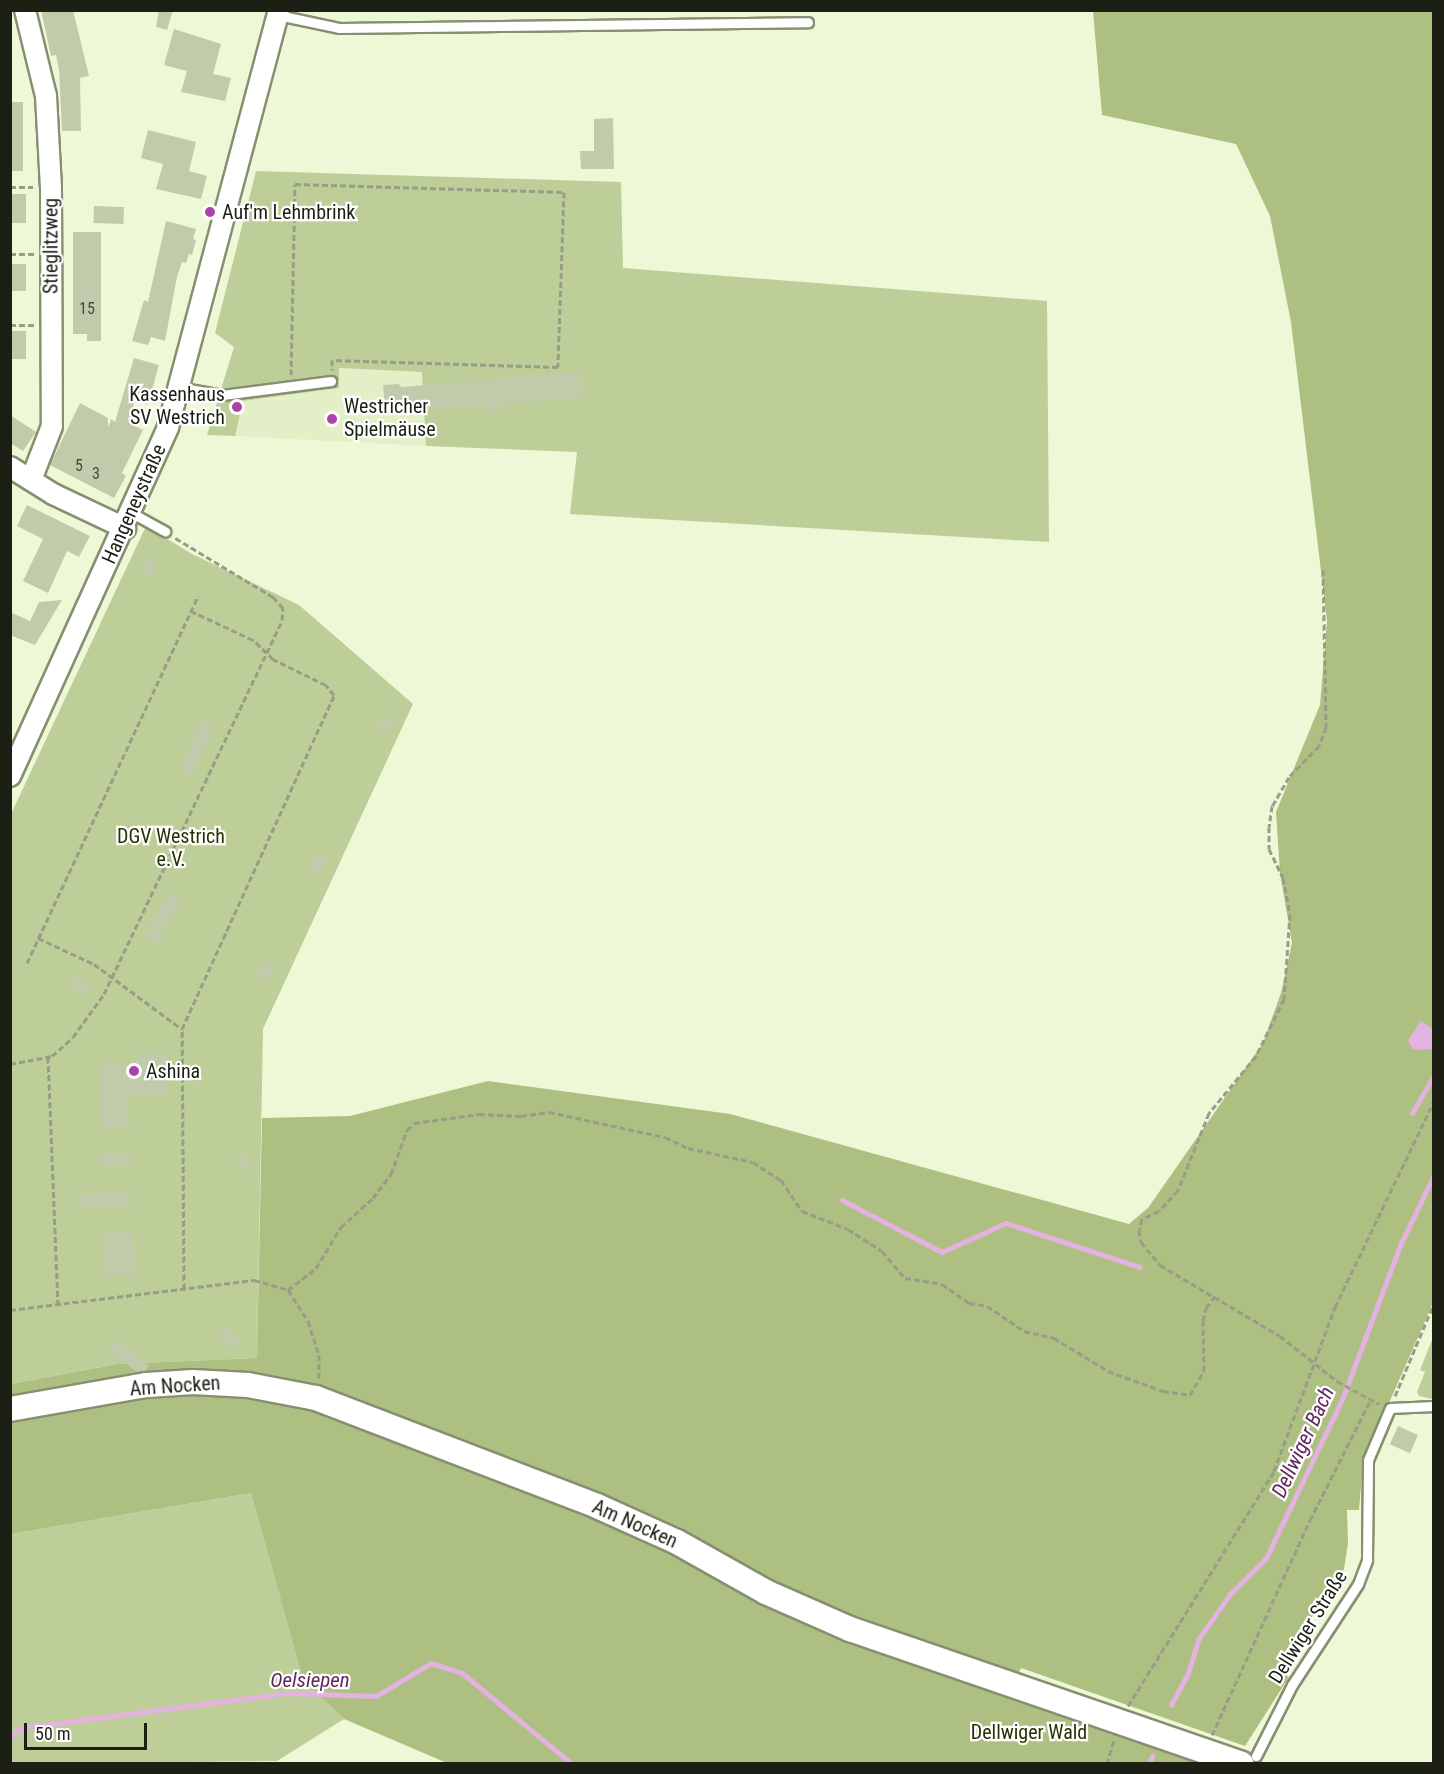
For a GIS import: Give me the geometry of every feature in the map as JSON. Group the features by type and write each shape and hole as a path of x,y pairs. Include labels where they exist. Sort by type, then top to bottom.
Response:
{"street":[{"name":"Stieglitzweg","path":"25,10 46,96 51,187 52,426 31,480"},
{"name":"Hangeneystraße","path":"10,776 160,449 278,13"},
{"path":"10,467 31,480 128,520"},
{"name":"Am Nocken","path":"10,1409 123,1389 193,1382 248,1384 316,1398 597,1506 677,1542 766,1592 850,1629 1205,1750 1248,1760"}],"lane":[{"path":"278,13 339,28 808,22"},
{"path":"178,387 222,395 331,381"},
{"path":"128,520 165,531"},
{"path":"1390,1408 1434,1406"},
{"name":"Dellwiger Straße","path":"1248,1760 1292,1684 1358,1584 1367,1560 1368,1460 1390,1408"}],"path":[{"path":"290,387 296,184 564,192 558,367 332,360 331,381"},
{"path":"10,187 51,187"},
{"path":"10,254 51,253"},
{"path":"10,325 51,325"},
{"path":"10,1064 48,1056 74,1036 114,978 282,620 280,603 165,531"},
{"path":"1323,570 1326,728 1319,746 1289,777 1272,806 1269,827 1269,849 1287,891 1290,914 1284,999 1256,1056 1209,1113 1178,1190 1159,1210 1142,1219 1141,1242 1160,1265 1280,1336 1337,1381 1362,1397 1390,1408 1434,1303"},
{"path":"27,963 198,596"},
{"path":"184,1289 182,1029 334,695 326,685 265,652 253,640 191,611"},
{"path":"38,938 114,978 182,1029"},
{"path":"48,1056 58,1304"},
{"path":"1120,1721 1274,1471 1316,1365 1335,1307 1434,1101"},
{"path":"288,1290 316,1268 341,1227 373,1198 391,1174 406,1130 414,1123 479,1114 521,1116 549,1112 665,1137 688,1148 753,1162 781,1180 802,1211 863,1239 882,1251 905,1278 942,1284 969,1303 987,1306 1024,1331 1054,1338 1108,1371 1163,1391 1190,1395 1204,1371 1203,1321 1206,1308 1215,1296"},
{"path":"10,1310 254,1280 288,1290 311,1332 319,1355 319,1385"},
{"path":"1205,1750 1310,1520 1370,1401"}],"shaded area":[{"name":"Westricher Spielmäuse","path":"339,368 423,372 426,446 235,436 243,401 338,388"},
{"path":"1421,1021 1433,1029 1433,1049 1413,1050 1408,1040"}],"green space":[{"name":"Dellwiger Wald","path":"1093,11 1433,11 1433,1303 1363,1462 1359,1510 1347,1510 1348,1543 1344,1569 1277,1669 1289,1677 1245,1746 1021,1668 1014,1684 1212,1763 447,1763 344,1719 303,1679 251,1493 11,1534 11,1384 117,1364 257,1358 262,1118 350,1116 488,1081 730,1114 1129,1224 1148,1208 1263,1043 1281,993 1292,943 1280,873 1276,812 1320,705 1327,621 1291,322 1270,216 1236,144 1102,115"},
{"path":"256,171 621,182 623,268 1047,301 1049,542 570,514 577,452 426,446 422,372 339,368 339,388 243,401 235,436 207,435 234,347 215,333"},
{"name":"DGV Westrich e.V.","path":"146,526 192,554 299,605 413,704 263,1029 257,1358 117,1364 11,1384 11,814"},
{"path":"1433,1337 1433,1399 1419,1396 1417,1392 1425,1372 1420,1370"},
{"path":"251,1493 303,1678 344,1719 277,1761 11,1764 11,1534"}],"building":[{"path":"41,10 73,10 89,76 80,78 81,131 62,131 59,70 56,55 51,56"},
{"path":"159,10 173,10 167,30 156,27"},
{"path":"174,29 221,44 213,74 231,78 225,101 181,92 187,71 164,65"},
{"path":"10,102 23,102 23,171 10,171"},
{"path":"613,118 614,169 581,169 580,151 594,151 594,119"},
{"path":"148,130 196,142 189,171 207,176 201,199 156,189 163,164 141,158"},
{"path":"10,194 26,194 26,223 10,223"},
{"path":"94,206 124,207 123,224 93,223"},
{"path":"166,221 196,229 193,239 196,240 192,255 189,254 186,263 182,262 177,277 165,341 151,337 148,345 132,341 144,300 148,302"},
{"path":"73,232 101,232 101,341 87,341 87,334 73,334"},
{"path":"10,264 26,264 26,291 10,291"},
{"path":"10,331 26,331 26,359 10,359"},
{"path":"134,358 159,365 148,404 135,400 129,423 143,430 122,473 126,476 114,498 50,465 80,403 108,418 108,428 111,419 115,422"},
{"path":"580,372 582,397 500,404 500,410 486,411 486,405 402,412 402,405 385,406 383,385 398,384 402,387"},
{"path":"10,415 36,432 23,451 10,443"},
{"path":"27,505 90,536 79,557 67,551 48,593 23,581 43,539 17,526"},
{"path":"147,557 158,562 151,576 140,572"},
{"path":"62,600 35,645 10,635 10,612 30,621 39,602"},
{"path":"383,715 395,721 387,735 376,729"},
{"path":"202,719 215,725 191,776 178,770"},
{"path":"316,854 328,860 320,874 309,868"},
{"path":"170,891 182,898 156,944 144,937"},
{"path":"263,962 275,968 268,981 256,975"},
{"path":"73,976 91,984 86,996 68,988"},
{"name":"Ashina","path":"136,1054 168,1054 169,1094 127,1095 129,1127 101,1128 100,1065 135,1063"},
{"path":"100,1153 131,1153 131,1166 100,1166"},
{"path":"237,1155 249,1155 249,1170 237,1170"},
{"path":"131,1193 131,1206 78,1206 77,1195"},
{"path":"132,1232 134,1275 106,1276 104,1233"},
{"path":"226,1326 241,1339 233,1349 217,1336"},
{"path":"116,1339 149,1366 145,1371 137,1372 108,1349"},
{"path":"1398,1426 1418,1435 1410,1453 1390,1444"}],"waterway":[{"path":"1412,1113 1434,1075"},
{"name":"Dellwiger Bach","path":"1171,1705 1188,1673 1199,1638 1230,1594 1266,1558 1343,1397 1400,1245 1434,1175"},
{"path":"842,1200 942,1252 1006,1223 1140,1267"},
{"name":"Oelsiepen","path":"10,1737 21,1728 288,1693 376,1696 431,1663 462,1673 572,1764"},
{"name":"Dellwiger Bach","path":"1149,1764 1152,1756"}],"place":[{"name":"Auf'm Lehmbrink","path":"210,212"},
{"name":"Kassenhaus SV Westrich","path":"237,407"},
{"name":"Westricher Spielmäuse","path":"332,419"},
{"name":"Ashina","path":"134,1071"}]}
